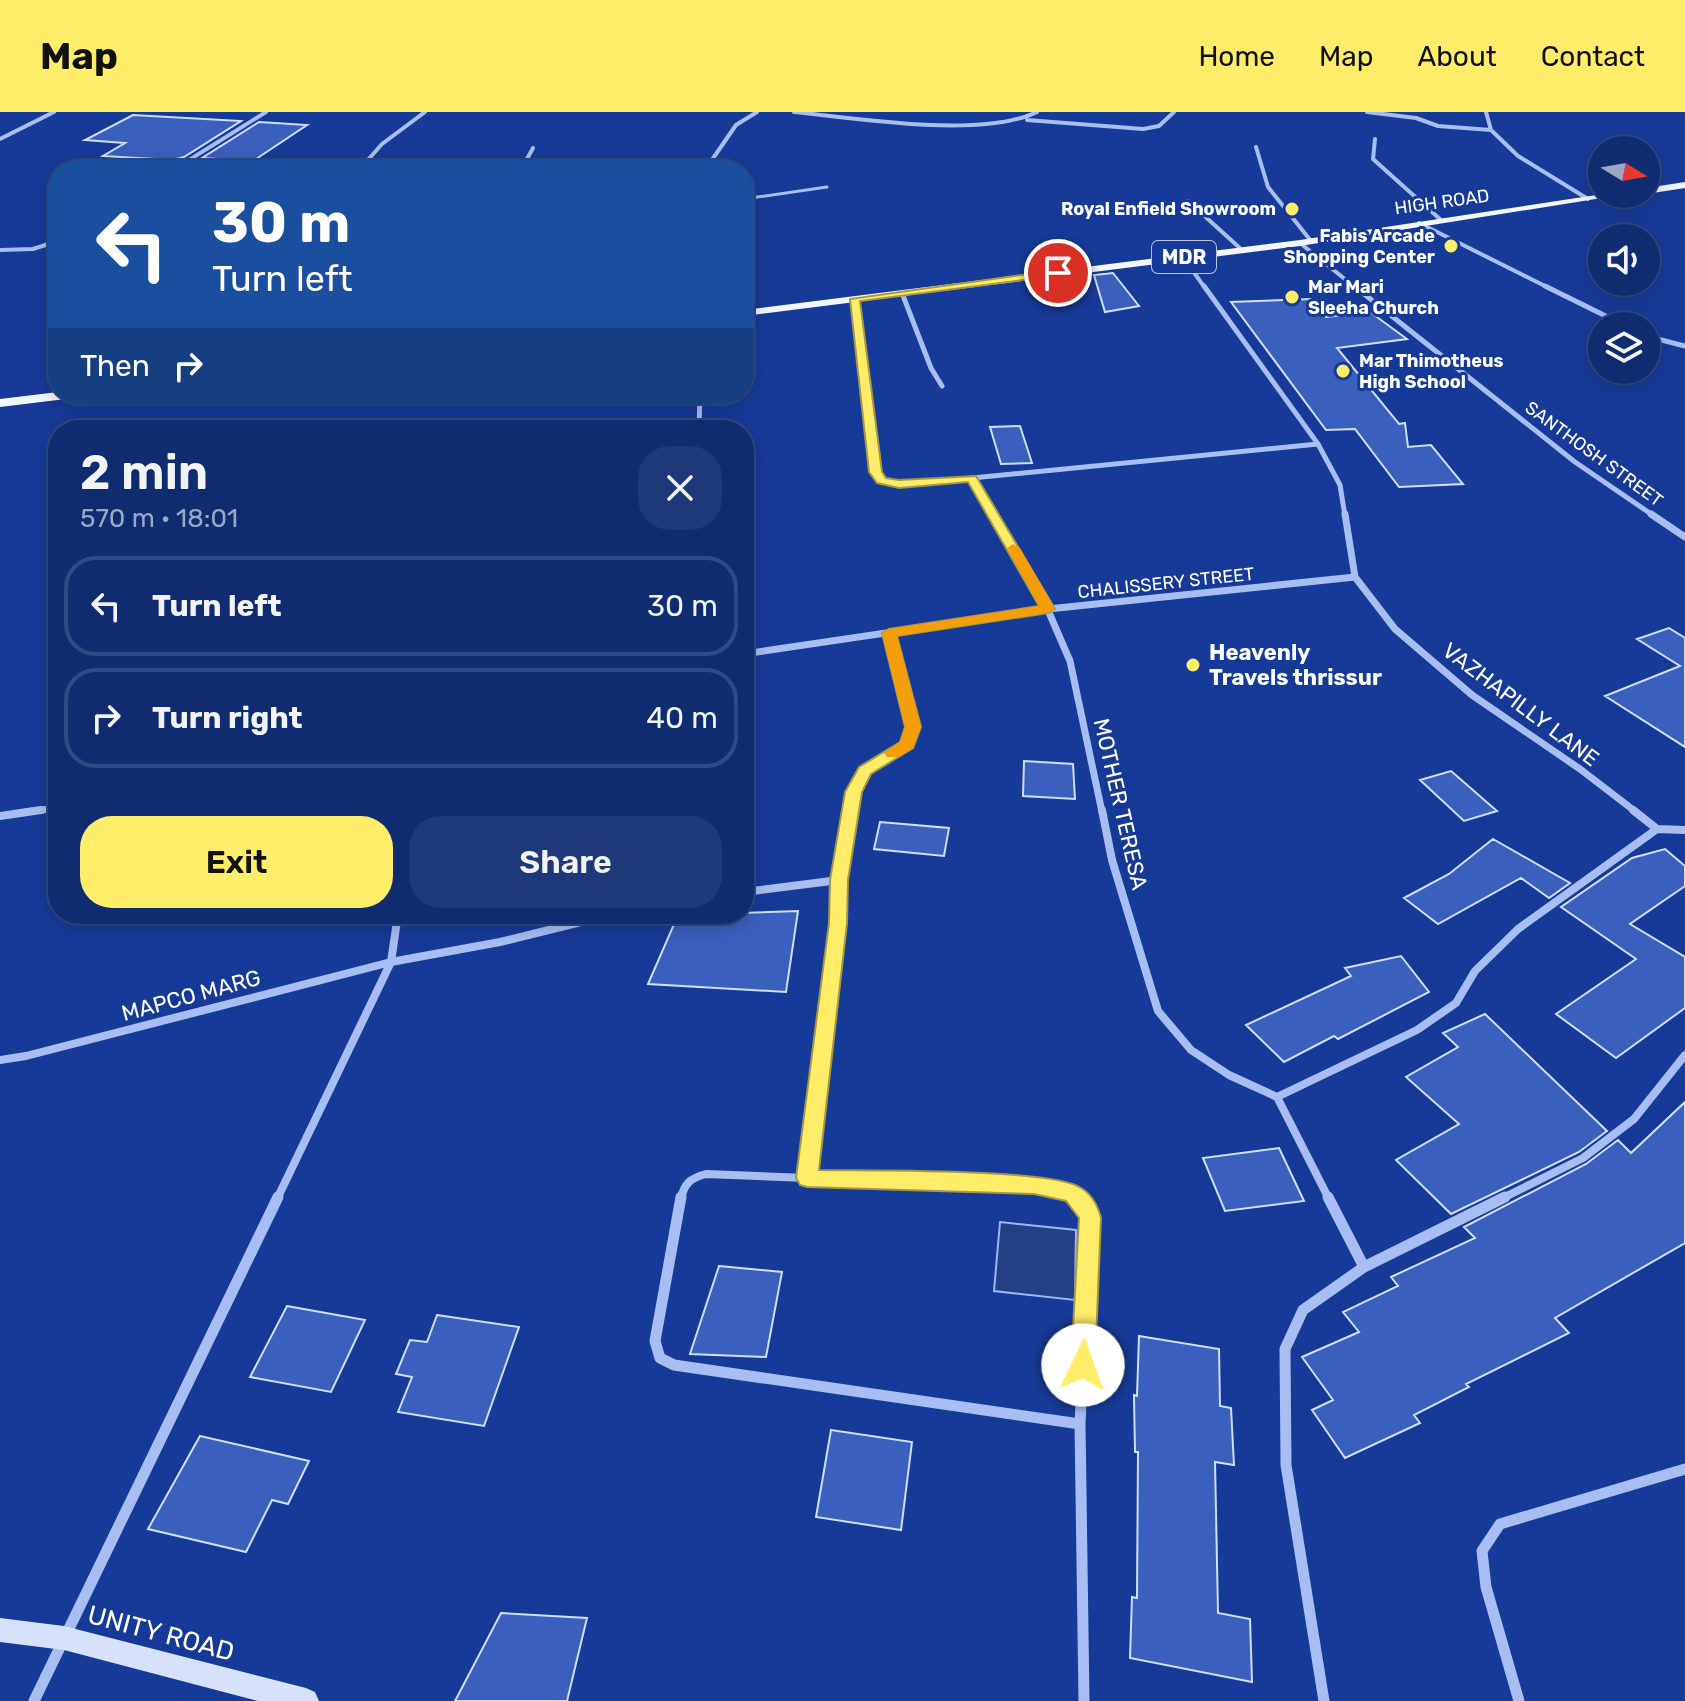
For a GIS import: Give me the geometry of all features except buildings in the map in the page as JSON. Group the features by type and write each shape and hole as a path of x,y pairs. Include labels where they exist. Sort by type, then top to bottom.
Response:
{"main road":[{"path":"1660,189 1685,185"},
{"name":"HIGH ROAD","path":"754,312 1306,242 1588,199"},
{"path":"0,403 48,397"}],"street":[{"path":"0,139 54,112"},
{"path":"189,160 266,112"},
{"path":"368,160 382,144 425,112"},
{"path":"712,160 736,125 757,112"},
{"path":"794,112 888,122 1026,120 1143,129 1159,126 1174,112"},
{"path":"1026,120 1037,112"},
{"path":"1367,112 1425,118 1438,126 1491,130"},
{"path":"1486,112 1491,130 1518,156 1588,199"},
{"path":"0,131 13,132"},
{"path":"1375,139 1373,159 1441,220"},
{"name":"SANTHOSH STREET","path":"1256,147 1258,169 1275,201 1306,242 1575,462 1685,537"},
{"path":"526,160 533,148"},
{"path":"1188,201 1242,250"},
{"path":"1419,223 1598,312"},
{"path":"0,250 33,249 48,244"},
{"path":"1183,257 1318,444 1340,485 1355,577"},
{"path":"902,293 931,368 942,386"},
{"path":"855,299 876,472 881,481 899,484 972,478 1318,444"},
{"path":"1660,340 1685,346"},
{"name":"MOTHER TERESA","path":"972,478 1048,609 1070,661 1112,860 1158,1011 1191,1050 1229,1075 1277,1097"},
{"name":"CHALISSERY STREET","path":"754,653 1048,609 1355,577"},
{"name":"VAZHAPILLY LANE","path":"1355,577 1395,629 1472,695 1580,769 1657,829"},
{"path":"807,1178 838,923 839,880 853,792 864,770 907,745 913,727 889,633"},
{"path":"0,816 48,809"},
{"path":"1364,1267 1277,1097 1417,1030 1456,1003 1475,971 1518,929 1657,829 1685,830"},
{"path":"754,891 839,880"},
{"path":"34,1701 391,962 397,924"},
{"name":"MAPCO MARG","path":"0,1060 42,1053 391,962 500,942 573,924"},
{"path":"1324,1701 1286,1465 1285,1349 1303,1310 1364,1267 1583,1158 1634,1119 1685,1055"},
{"path":"1080,1424 674,1365 660,1358 655,1341 683,1187 694,1177 706,1174 1034,1185 1073,1194 1088,1209 1080,1424 1084,1701"},
{"path":"1519,1701 1486,1587 1482,1551 1500,1524 1685,1469"},
{"name":"UNITY ROAD","path":"0,1630 64,1638 306,1701"}],"lane":[{"path":"754,198 797,194 827,187"}],"water":[{"path":"1000,1222 1076,1230 1075,1300 994,1291"}],"slow traffic":[{"path":"893,753 907,745 913,727 889,633 1048,609 1013,548"}],"place":[{"name":"Royal Enfield Showroom","path":"1292,209"},
{"name":"Fabis Arcade Shopping Center","path":"1451,246"},
{"name":"Mar Mari Sleeha Church","path":"1292,297"},
{"name":"Mar Thimotheus High School","path":"1343,371"},
{"name":"Heavenly Travels thrissur","path":"1193,665"}],"route":[{"path":"1058,273 855,299 876,472 881,481 899,484 972,478 1048,609 889,633 913,727 907,745 864,770 853,792 839,880 838,923 807,1178 1034,1185 1073,1194 1088,1209 1090,1218 1083,1365"}]}
